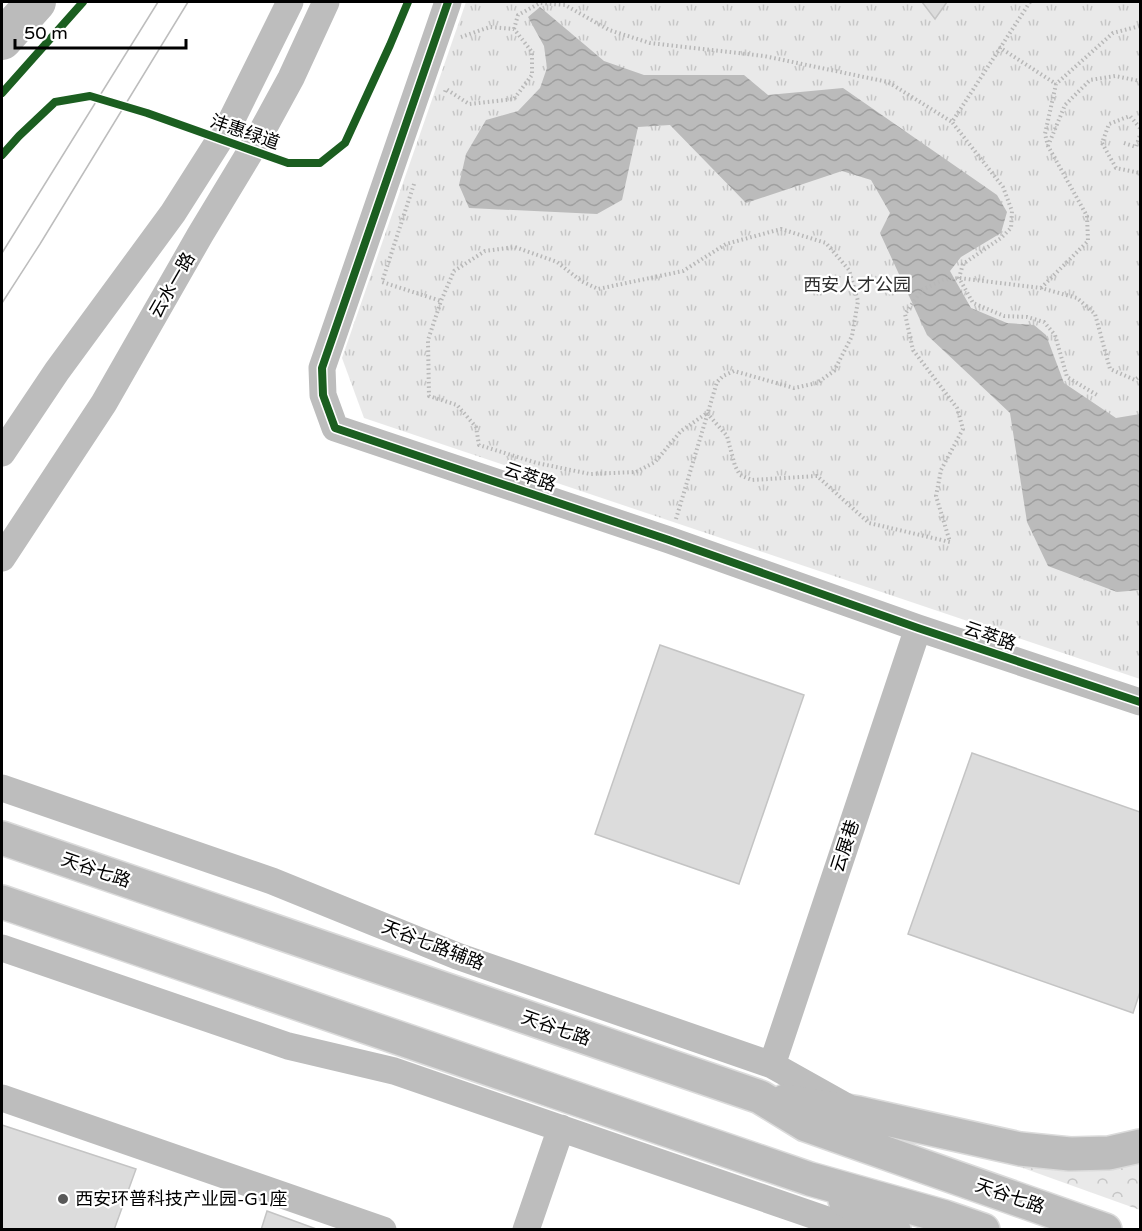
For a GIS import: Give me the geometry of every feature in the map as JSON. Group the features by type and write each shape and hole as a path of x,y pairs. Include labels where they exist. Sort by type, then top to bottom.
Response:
{"main road":[{"name":"天谷七路","path":"2,838 760,1097 806,1125 1105,1230"},
{"path":"2,902 810,1179 945,1216 983,1230"},
{"path":"760,1097 859,1113 1020,1149 1070,1154 1109,1152 1140,1146"},
{"path":"810,1179 894,1230"}],"street":[{"path":"2,453 57,371 172,213 229,125 290,2"},
{"name":"云水一路","path":"2,558 104,403 255,144 291,78 326,2"},
{"name":"云萃路","path":"448,2 322,368 323,395 335,428 1140,702"},
{"name":"云展巷","path":"772,1065 918,628"},
{"name":"天谷七路辅路","path":"2,788 273,881 457,956 772,1065 859,1113"},
{"path":"2,948 288,1046 394,1071 856,1230"},
{"path":"2,1098 383,1230"},
{"path":"526,1230 561,1128"}],"path":[{"path":"952,122 1030,2"},
{"path":"514,29 518,15 540,3 565,4 609,30 650,43 764,56 888,82 952,122 1003,187 1012,211 1011,228 1001,238 963,264 959,278 973,303 1004,316 1027,317 1044,322 1055,335 1067,377 1097,395"},
{"path":"1041,288 1088,241 1087,216 1048,146 1045,134 1056,84 1113,33 1140,26"},
{"path":"432,46 490,27 514,29 532,52 532,75 514,99 469,104 446,89 442,101"},
{"path":"999,47 1056,84"},
{"path":"1048,146 1065,105 1090,80 1115,76 1140,81"},
{"path":"1140,128 1130,116 1109,124 1102,143 1116,168 1140,172"},
{"path":"1124,143 1136,147 1140,135"},
{"path":"416,180 382,282 441,301"},
{"path":"669,540 717,382 734,371 794,387 817,383 834,371 852,336 858,301 849,270 826,243 781,229 726,244 683,271 598,289 581,281 557,262 515,247 485,251 454,271 428,340 429,396 457,405 476,427 479,445 537,463 590,474 636,472 654,462 681,431 707,413"},
{"path":"707,413 727,436 735,466 741,475 752,480 817,476 869,523 950,542 936,496 941,470 963,429 957,408 913,351 905,314 922,290 943,280 959,278 1041,288 1077,298 1095,314 1110,369 1135,380 1140,376"}],"green space":[{"name":"西安人才公园","path":"466,2 1140,2 1140,679 364,418 342,358"},
{"path":"992,1157 1140,1157 1140,1210"}],"water":[{"path":"540,7 604,61 644,75 744,75 768,95 843,88 997,195 1007,212 1001,233 961,257 950,271 971,308 1007,323 1034,325 1046,335 1064,383 1116,418 1140,414 1140,590 1117,592 1048,566 1027,522 1010,413 927,335 880,233 890,213 871,180 842,171 746,203 670,125 638,127 622,200 597,214 469,208 459,185 466,154 486,120 518,111 540,88 547,68 544,46 528,17"}],"building":[{"path":"922,2 947,2 935,19"},
{"path":"660,645 804,695 739,884 595,834"},
{"path":"972,753 1140,812 1140,992 1133,1013 908,934"},
{"name":"西安环普科技产业园-G1座","path":"2,1125 136,1169 114,1230 2,1230"},
{"path":"267,1211 319,1230 261,1230"}],"waterway":[{"path":"2,40 36,2"}],"tram line":[{"path":"2,253 158,2"},
{"path":"2,303 188,2"}],"cycle path":[{"path":"2,93 83,2"},
{"name":"沣惠绿道","path":"2,155 55,102 90,96 147,113 288,163 320,163 345,143 408,2"},
{"path":"448,2 322,368 323,395 335,428 1140,702"}],"place":[{"name":"西安环普科技产业园-G1座","path":"63,1199"}]}
